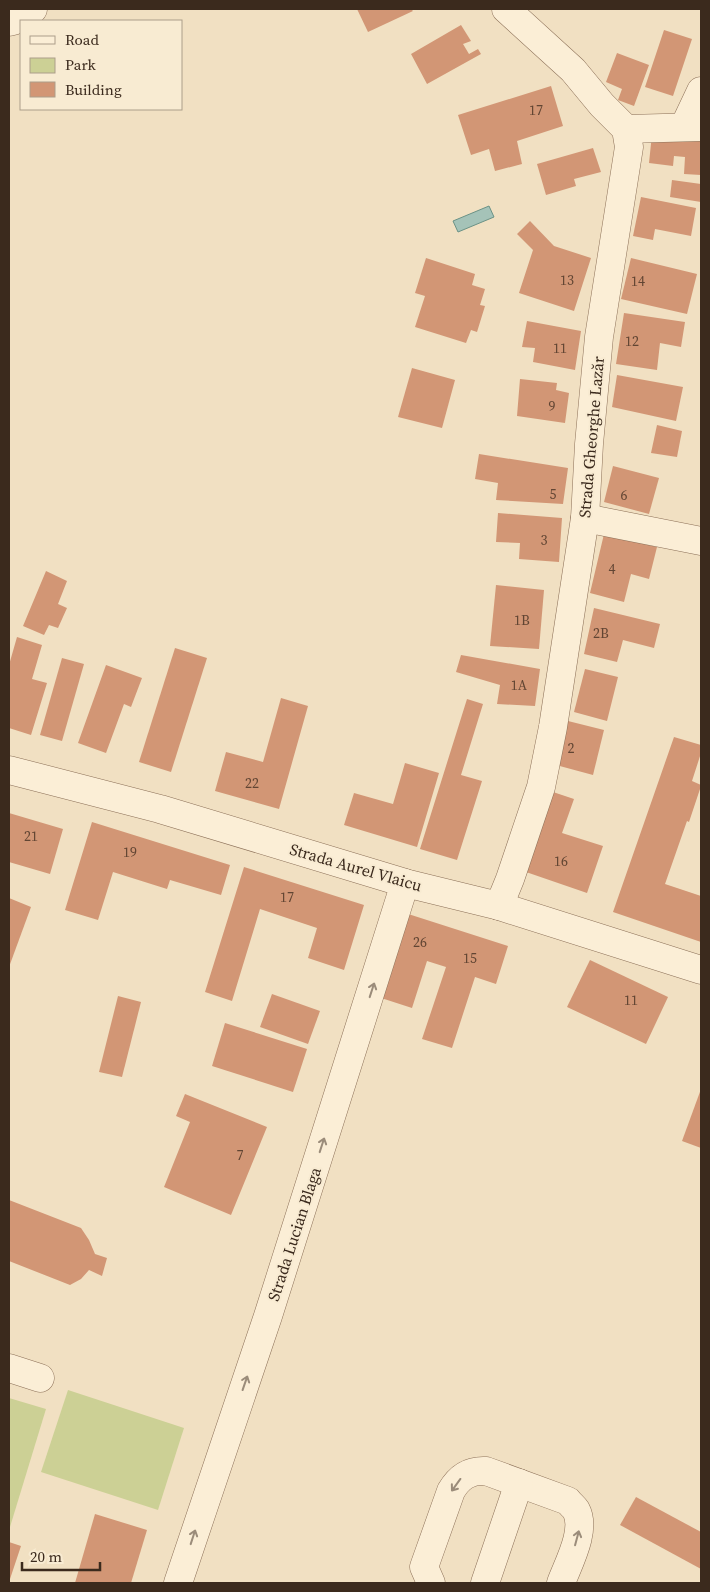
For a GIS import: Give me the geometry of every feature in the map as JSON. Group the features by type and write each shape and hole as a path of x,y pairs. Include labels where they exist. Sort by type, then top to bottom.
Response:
{"street":[{"path":"9,22 33,9"},
{"path":"506,9 573,70 602,105 626,129 693,127 701,91"},
{"name":"Strada Gheorghe Lazăr","path":"499,906 541,787 555,717 585,518 589,444 599,337 629,147 626,129"},
{"path":"585,518 701,541"},
{"name":"Strada Aurel Vlaicu","path":"9,770 160,809 405,883 499,906 701,970"},
{"name":"Strada Lucian Blaga","path":"178,1583 271,1307 405,883"},
{"path":"9,1368 40,1378"},
{"path":"431,1583 424,1567 451,1492 462,1477 478,1471 486,1471 568,1501 576,1510 580,1530 560,1583"},
{"path":"485,1583 519,1483"}],"green space":[{"path":"68,1390 184,1428 158,1510 41,1472"},
{"path":"9,1398 46,1409 10,1527 9,1527"}],"water":[{"path":"489,206 494,217 458,232 453,221"}],"building":[{"path":"357,9 411,9 413,11 368,32"},
{"path":"461,25 471,41 463,44 469,54 478,49 481,54 427,84 411,54"},
{"path":"664,30 692,39 673,96 645,87"},
{"path":"617,53 649,65 634,106 618,100 622,89 606,82"},
{"path":"551,86 563,126 517,141 522,164 495,171 489,149 471,155 458,115"},
{"path":"652,134 701,140 701,175 684,174 685,157 674,156 673,166 649,163"},
{"path":"593,148 601,172 574,179 576,186 546,195 537,164"},
{"path":"672,180 701,184 701,202 670,197"},
{"path":"641,197 696,208 691,236 655,229 653,240 633,236"},
{"path":"530,221 554,246 591,258 574,311 519,293 533,250 517,234"},
{"path":"426,258 475,274 472,285 485,289 480,305 485,306 477,332 471,330 466,343 415,327 425,296 415,293"},
{"path":"631,258 697,274 687,314 621,299"},
{"path":"624,313 685,322 681,347 660,343 657,370 616,364"},
{"path":"527,321 581,331 575,370 533,362 535,348 522,347"},
{"path":"412,368 455,380 442,428 398,417"},
{"path":"617,375 683,387 676,421 612,407"},
{"path":"520,379 557,383 556,390 569,393 565,423 517,416"},
{"path":"657,425 682,431 677,457 651,453"},
{"path":"479,454 568,468 563,504 496,500 498,483 475,479"},
{"path":"613,466 659,478 649,514 604,502"},
{"path":"498,513 562,518 559,562 519,559 520,543 496,542"},
{"path":"604,534 657,547 649,579 631,574 624,602 590,593"},
{"path":"46,571 67,581 58,604 67,608 58,628 49,625 44,635 23,626"},
{"path":"496,585 544,590 539,649 490,646"},
{"path":"594,608 660,624 654,648 623,640 617,662 584,654"},
{"path":"17,637 42,645 32,679 47,683 31,735 9,728 9,665"},
{"path":"175,648 207,658 171,772 139,762"},
{"path":"461,655 540,669 535,706 497,704 500,685 456,672"},
{"path":"62,658 84,664 62,741 40,735"},
{"path":"106,665 142,678 131,707 124,704 106,753 78,743"},
{"path":"585,669 618,677 607,721 574,712"},
{"path":"281,698 308,706 279,809 215,791 226,752 263,762"},
{"path":"467,699 483,704 461,775 482,781 457,860 420,849"},
{"path":"568,721 604,730 593,775 556,765"},
{"path":"674,737 701,745 701,753 692,781 701,786 665,884 701,896 701,942 613,912"},
{"path":"405,763 439,773 417,847 344,825 354,793 393,804"},
{"path":"553,792 574,799 562,833 603,846 587,893 526,872"},
{"path":"9,813 63,829 50,874 9,862"},
{"path":"92,822 230,865 221,895 170,880 167,889 113,872 98,920 65,910"},
{"path":"244,867 364,905 344,970 308,958 317,928 260,909 232,1001 205,992"},
{"path":"9,898 31,907 9,967"},
{"path":"402,912 508,946 496,984 475,977 452,1048 422,1039 446,967 427,961 412,1008 375,996"},
{"path":"590,960 668,997 646,1044 567,1007"},
{"path":"272,994 320,1011 308,1044 260,1027"},
{"path":"118,996 141,1002 122,1077 99,1072"},
{"path":"225,1023 307,1049 293,1092 212,1066"},
{"path":"701,1089 701,1148 682,1141"},
{"path":"185,1094 267,1127 231,1215 164,1187 190,1122 176,1116"},
{"path":"9,1200 81,1228 95,1254 107,1258 102,1276 89,1270 81,1279 70,1285 9,1261"},
{"path":"636,1497 701,1532 701,1569 620,1525"},
{"path":"95,1514 147,1530 131,1583 75,1583"},
{"path":"9,1542 21,1546 9,1582"}]}
